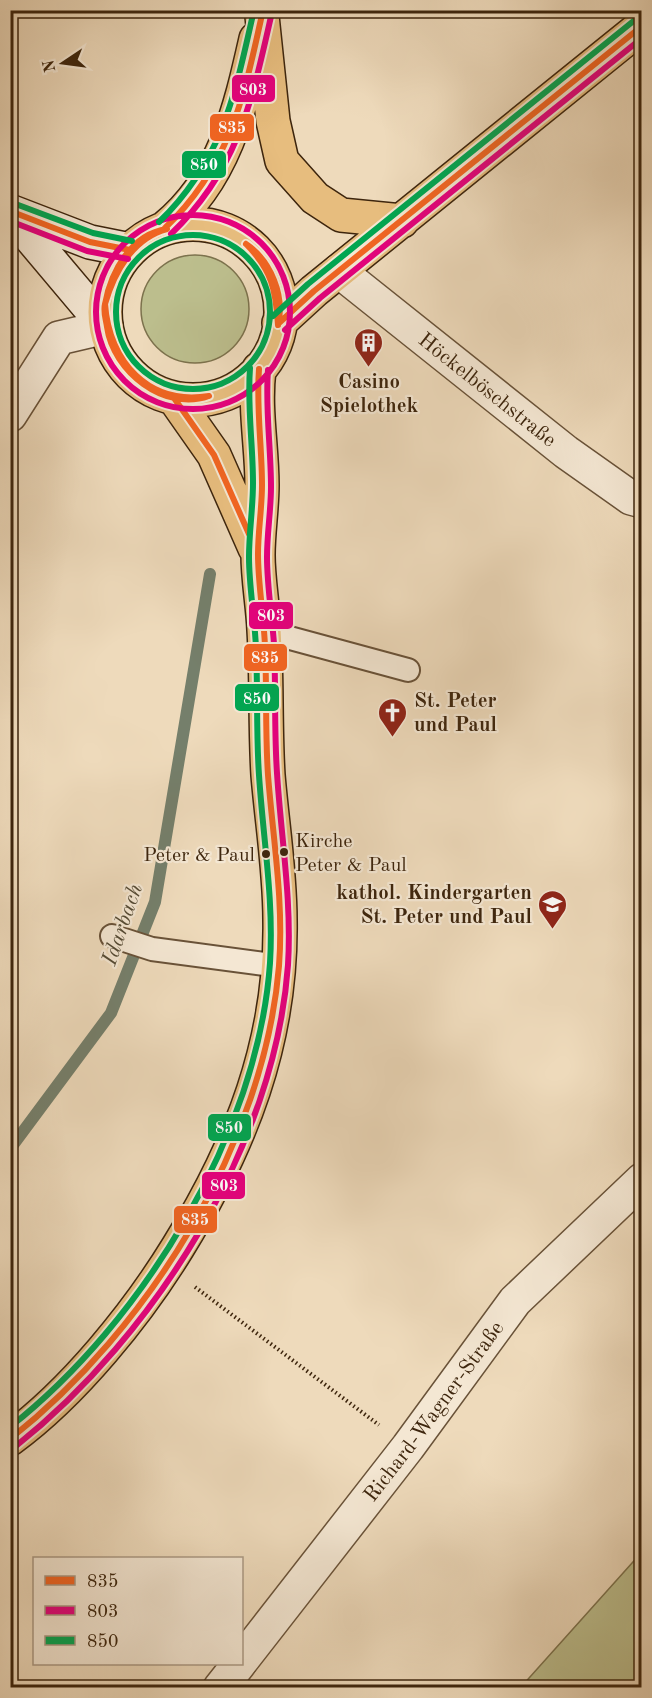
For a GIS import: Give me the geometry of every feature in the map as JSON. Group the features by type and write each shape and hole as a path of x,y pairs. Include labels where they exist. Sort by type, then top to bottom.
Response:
{"main road":[{"path":"262,13 273,121 282,161 315,198 341,214 402,221"},
{"path":"165,228 185,224 206,225 236,235 252,247 266,263 275,282 280,302 279,323 270,352 259,369 243,383 225,393 195,400 174,398 154,391 129,373 112,347 106,327 105,306 109,286 117,267 130,250 146,237 165,228 182,215 205,186 226,146 243,97 262,13"},
{"path":"279,323 339,270 642,26"},
{"path":"15,1426 87,1366 142,1301 167,1266 205,1204 228,1158 266,1055 280,966 280,919 268,775 264,631 258,555 262,484 256,394 259,369"},
{"path":"174,398 214,455 258,555"}],"street":[{"path":"10,212 90,242 130,250"},
{"path":"10,212 106,327"},
{"name":"Höckelböschstraße","path":"339,270 566,452 631,498 642,501"},
{"path":"10,416 59,338 73,332 106,327"},
{"name":"Richard-Wagner-Straße","path":"243,1659 408,1447 515,1301 642,1180"},
{"path":"220,1688 238,1665"}],"lane":[{"path":"264,631 408,670"},
{"path":"112,936 152,949 280,966"}],"path":[{"path":"167,1266 408,1447"}],"green space":[{"path":"195,255 216,259 233,271 245,288 249,309 245,330 233,347 216,359 195,363 174,359 157,347 145,330 141,309 145,288 157,271 174,259"},
{"path":"641,1553 641,1687 521,1687"}],"waterway":[{"name":"Idarbach","path":"10,1149 111,1013 155,902 210,574"}],"transit line":[{"name":"850","path":"159,222 181,199 212,150 232,98 254,10"},
{"name":"835","path":"165,228 187,204 205,179 232,128 249,71 263,10"},
{"name":"803","path":"171,234 213,184 240,132 272,12"},
{"name":"850","path":"273,316 308,284 636,19"},
{"name":"835","path":"279,323 314,291 642,26"},
{"name":"803","path":"285,330 320,298 642,38"},
{"name":"850","path":"13,203 93,233 132,241"},
{"name":"835","path":"10,211 90,242 130,250"},
{"name":"803","path":"193,215 212,217 230,223 254,237 268,251 282,275 288,293 290,312 288,331 282,349 268,373 254,387 230,401 212,407 193,409 174,407 156,401 132,387 118,373 104,349 98,331 96,312 98,293 104,275 118,251 132,237 156,223 174,217 193,215"},
{"name":"803","path":"10,221 87,251 128,259"},
{"name":"835","path":"105,304 112,279 133,246 154,232 167,229"},
{"name":"835","path":"105,304 114,280 135,248 155,233 167,229"},
{"name":"850","path":"193,235 208,236 222,241 236,248 247,258 257,269 264,283 269,297 270,312 269,327 264,341 257,355 247,366 236,376 222,383 208,388 193,389 178,388 164,383 150,376 139,366 129,355 122,341 117,327 116,312 117,297 122,283 129,269 139,258 150,248 164,241 178,236 193,235"},
{"name":"835","path":"246,244 263,260 274,280 279,302 278,325"},
{"name":"835","path":"246,244 262,263 271,281 278,325"},
{"name":"835","path":"105,304 114,344 136,376 151,387 168,394 187,397 209,396"},
{"name":"835","path":"105,304 104,310 111,343 119,359 143,384 159,393 175,398 192,399 209,396"},
{"name":"850","path":"10,1427 59,1384 105,1334 148,1279 185,1220 218,1157 243,1093 261,1028 270,963 271,916 259,775 256,649 249,569 253,483 250,368"},
{"name":"835","path":"10,1439 61,1394 109,1344 152,1288 191,1228 224,1165 250,1100 269,1033 279,966 280,918 268,775 265,647 258,566 262,485 259,369"},
{"name":"803","path":"16,1446 67,1401 115,1349 160,1293 199,1232 233,1167 260,1101 278,1033 288,965 289,917 277,773 274,644 267,568 271,487 268,370"},
{"name":"835","path":"174,398 214,455 249,534"}],"place":[{"name":"Casino Spielothek","path":"369,368"},
{"name":"St. Peter und Paul","path":"393,738"},
{"name":"Kirche Peter & Paul","path":"284,852"},
{"name":"Peter & Paul","path":"266,854"},
{"name":"kathol. Kindergarten St. Peter und Paul","path":"553,930"}]}
